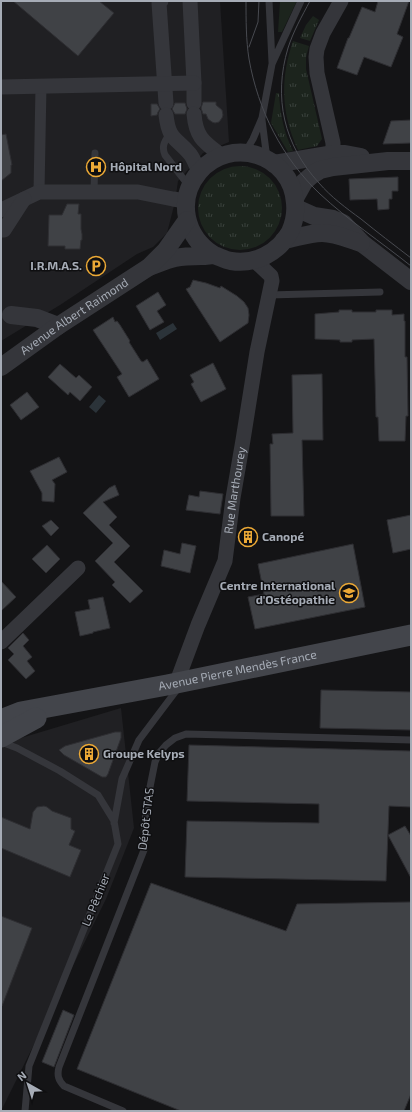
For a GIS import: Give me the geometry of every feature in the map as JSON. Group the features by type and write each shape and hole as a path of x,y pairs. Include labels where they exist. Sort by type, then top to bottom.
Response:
{"main road":[{"name":"Avenue Pierre Mendès France","path":"1,720 21,712 179,683 411,635"},
{"name":"Avenue Pierre Mendès France","path":"1,737 63,704"}],"street":[{"path":"190,1 195,127 203,140 222,156"},
{"path":"333,160 333,143 317,73 316,57 317,49 323,33 341,1"},
{"path":"159,2 167,125 170,133 189,153 199,171"},
{"path":"1,87 194,83"},
{"path":"39,192 41,86"},
{"path":"245,152 256,154 271,161 288,179 293,192 295,214 292,226 279,247 262,257 242,262 230,261 214,255 202,246 189,227 186,210 188,194 194,178 199,171 210,162 222,156 245,152"},
{"path":"295,203 304,182 307,179 333,160 345,154 388,161 411,161"},
{"path":"271,161 333,160"},
{"path":"1,210 39,192 138,192 173,199 188,194"},
{"path":"1,230 4,230 24,198"},
{"path":"295,203 314,216 333,219 342,223 364,244 411,281"},
{"name":"Avenue Albert Raimond","path":"1,368 58,326 149,267 166,250 187,220"},
{"path":"284,240 316,233 323,233 364,244"},
{"name":"Avenue Albert Raimond","path":"149,267 176,258 214,255"},
{"name":"Rue Marthourey","path":"179,683 198,625 225,561 233,498 257,352 272,281 272,277 262,257"},
{"path":"6,315 37,318 58,326"},
{"path":"1,642 78,568"}],"lane":[{"path":"245,152 253,140 262,118 272,64 269,1"},
{"path":"272,64 301,1"},
{"path":"262,118 271,161"},
{"path":"170,133 162,150 188,194"},
{"path":"94,192 95,153"},
{"path":"269,292 380,292"},
{"path":"114,824 122,779 139,740 179,683"},
{"name":"Dépôt STAS","path":"124,1111 64,1086 58,1078 57,1072 58,1066 144,850 146,807 155,762 159,753 175,738 186,734 411,740"},
{"name":"Le Pêchier","path":"1,742 17,748 98,795 114,821 118,844 29,1066 25,1111"}],"shaded area":[{"name":"Hôpital Nord","path":"1,1 220,1 229,142 203,153 178,181 175,202 167,233 153,247 137,254 60,305 1,341"},
{"path":"173,323 177,329 160,340 156,333"},
{"path":"99,395 106,401 96,413 89,407"},
{"path":"121,708 134,828 106,899 1,1111 1,744"}],"green space":[{"path":"280,1 297,1 282,32 278,32"},
{"path":"313,16 319,20 310,41 300,38 306,25"},
{"path":"293,41 309,46 306,57 306,69 322,139 317,146 298,150 288,123 284,96 286,69"},
{"path":"276,93 279,93 283,123 293,151 288,152 271,123"},
{"path":"240,166 256,169 270,178 279,192 282,208 279,224 270,238 256,247 240,250 224,247 210,238 201,224 198,208 201,192 210,178 224,169"}],"building":[{"path":"13,1 99,1 114,13 78,56"},
{"path":"378,1 409,1 397,34 403,37 391,67 364,57 357,75 337,68 362,7 375,12"},
{"path":"203,102 216,102 216,105 222,110 223,115 219,122 212,122 208,119 206,114 203,114 201,108"},
{"path":"175,103 185,103 187,109 185,114 175,114 172,109"},
{"path":"151,104 157,104 160,109 157,115 151,116"},
{"path":"411,120 411,143 383,144 391,121"},
{"path":"6,134 12,165 11,173 1,181 1,135"},
{"path":"398,177 398,191 392,191 392,199 389,199 389,209 378,210 377,199 350,200 349,179"},
{"path":"67,204 79,204 78,214 81,214 82,234 80,249 65,249 65,246 48,246 49,215 62,215"},
{"path":"193,280 220,288 221,286 237,296 248,308 248,323 220,342 186,289 190,287"},
{"path":"158,292 166,305 157,311 164,322 150,330 136,306"},
{"path":"339,310 352,310 352,312 376,312 376,310 392,310 392,315 404,314 405,357 407,357 408,416 406,416 405,441 379,441 378,417 376,417 374,339 340,342 340,340 315,339 315,314 339,312"},
{"path":"113,317 115,322 117,321 120,325 141,361 143,362 147,359 159,379 129,397 117,377 122,374 93,330"},
{"path":"213,363 226,389 201,402 191,384 194,382 190,375"},
{"path":"60,364 76,378 79,375 92,387 80,401 70,392 68,395 48,377"},
{"path":"322,374 323,440 302,440 304,516 271,516 270,444 273,444 272,434 293,433 292,375"},
{"path":"27,392 39,407 21,420 10,405"},
{"path":"59,457 67,472 52,480 55,484 54,502 42,501 42,493 30,471"},
{"path":"115,485 119,495 103,502 117,517 109,525 130,546 114,562 143,591 130,603 112,585 115,582 95,561 113,543 83,513 109,488"},
{"path":"200,491 223,494 220,514 186,510 189,495 199,497"},
{"path":"411,515 411,549 393,553 387,520"},
{"path":"51,520 59,528 51,536 42,526"},
{"path":"182,543 196,546 190,573 161,566 164,550 180,554"},
{"path":"353,544 365,607 255,629 248,597 264,594 258,564"},
{"path":"47,545 60,559 46,573 32,559"},
{"path":"1,581 16,597 1,611"},
{"path":"103,597 110,628 80,636 75,612 90,609 88,600"},
{"path":"23,633 29,640 23,646 32,657 27,661 35,671 26,679 8,660 14,654 8,648"},
{"path":"321,690 411,692 411,730 320,728"},
{"name":"Groupe Kelyps","path":"115,732 121,732 121,738 106,777 102,777 64,755 59,750 65,746"},
{"path":"189,745 411,751 411,807 389,806 386,881 185,877 187,821 319,823 319,804 187,801"},
{"path":"44,806 52,811 71,818 71,829 75,831 69,845 81,850 70,877 1,848 1,817 30,829 33,812 37,807"},
{"path":"405,826 411,836 411,878 388,835"},
{"path":"151,883 286,931 297,904 411,902 411,1094 404,1111 181,1111 77,1069"},
{"path":"1,916 32,928 2,1006 1,1006"},
{"path":"63,1010 74,1015 54,1067 42,1062"}],"tram line":[{"path":"246,1 247,45 253,78 265,115 283,149 306,180 320,194 353,222 411,266"},
{"path":"249,47 258,22 259,1"},
{"path":"310,1 292,36 284,67 282,103 290,137 297,153 307,168 324,188 334,198 411,258"}],"place":[{"name":"Hôpital Nord","path":"96,167"},
{"name":"I.R.M.A.S.","path":"96,266"},
{"name":"Canopé","path":"248,537"},
{"name":"Centre International d'Ostéopathie","path":"349,593"},
{"name":"Groupe Kelyps","path":"89,754"}]}
